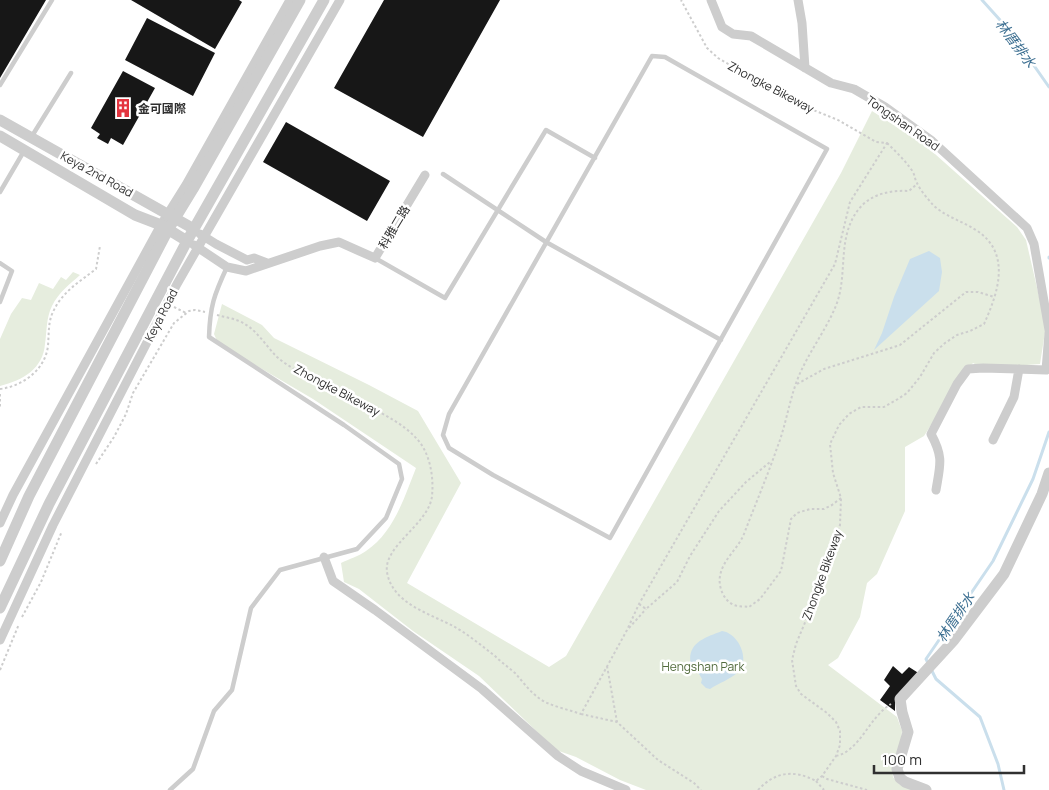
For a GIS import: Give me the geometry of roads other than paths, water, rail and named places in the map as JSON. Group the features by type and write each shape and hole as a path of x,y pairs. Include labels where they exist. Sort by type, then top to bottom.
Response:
{"street":[{"path":"0,523 13,495 171,216 186,185 290,0"},
{"path":"171,216 193,189 300,0"},
{"name":"Keya Road","path":"0,608 49,504 187,241 324,0"},
{"name":"Keya Road","path":"0,640 53,525 167,304 340,0"},
{"name":"Tongshan Road","path":"711,0 722,27 733,34 751,36 831,83 854,89 885,107 925,135 1027,228 1034,244 1049,332 1048,371 968,369 957,384 930,434 939,450 940,465 936,490"},
{"path":"798,0 802,23 805,68"},
{"name":"Keya 2nd Road","path":"0,120 194,229"},
{"name":"Keya 2nd Road","path":"0,136 135,215 187,241"},
{"name":"科雅二路","path":"187,241 227,267 246,271 320,246 339,242 375,258 425,175"},
{"path":"0,561 30,496 164,228"},
{"name":"科雅二路","path":"194,229 216,244 247,260 254,258 267,263"},
{"path":"993,440 1014,397 1019,369"},
{"path":"926,790 900,778 897,770 908,732 900,699 936,660 1004,574 1046,495 1049,473"},
{"path":"324,557 333,582 375,610 482,689 558,756 581,771 626,790"}],"lane":[{"path":"0,85 52,0"},
{"path":"652,56 665,57 827,149 610,538 449,448 443,435 448,414 595,158 652,56"},
{"path":"31,137 71,73"},
{"path":"375,258 445,298 546,130 595,158"},
{"path":"0,192 25,150"},
{"path":"443,174 546,242 721,340"},
{"path":"0,262 12,271 0,302"},
{"path":"170,790 193,769 214,711 232,690 251,608 280,570 357,548 386,518 402,479 399,464 344,425 209,338 210,313 214,295 227,267"}],"water":[{"path":"929,251 940,258 942,272 939,291 874,350 910,259"},
{"path":"722,631 733,636 738,641 743,654 742,667 728,679 710,689 701,683 702,679 695,667 691,666 691,652 698,642"}],"waterway":[{"name":"林厝排水","path":"982,0 1009,30 1049,87"},
{"name":"林厝排水","path":"928,663 926,659 993,561 1033,479 1049,432"},
{"name":"林厝排水","path":"931,669 936,679 980,717 998,764 1004,790"}],"place":[{"name":"金可國際","path":"123,108"}],"park label":[{"name":"Hengshan Park","path":"703,666"}]}
